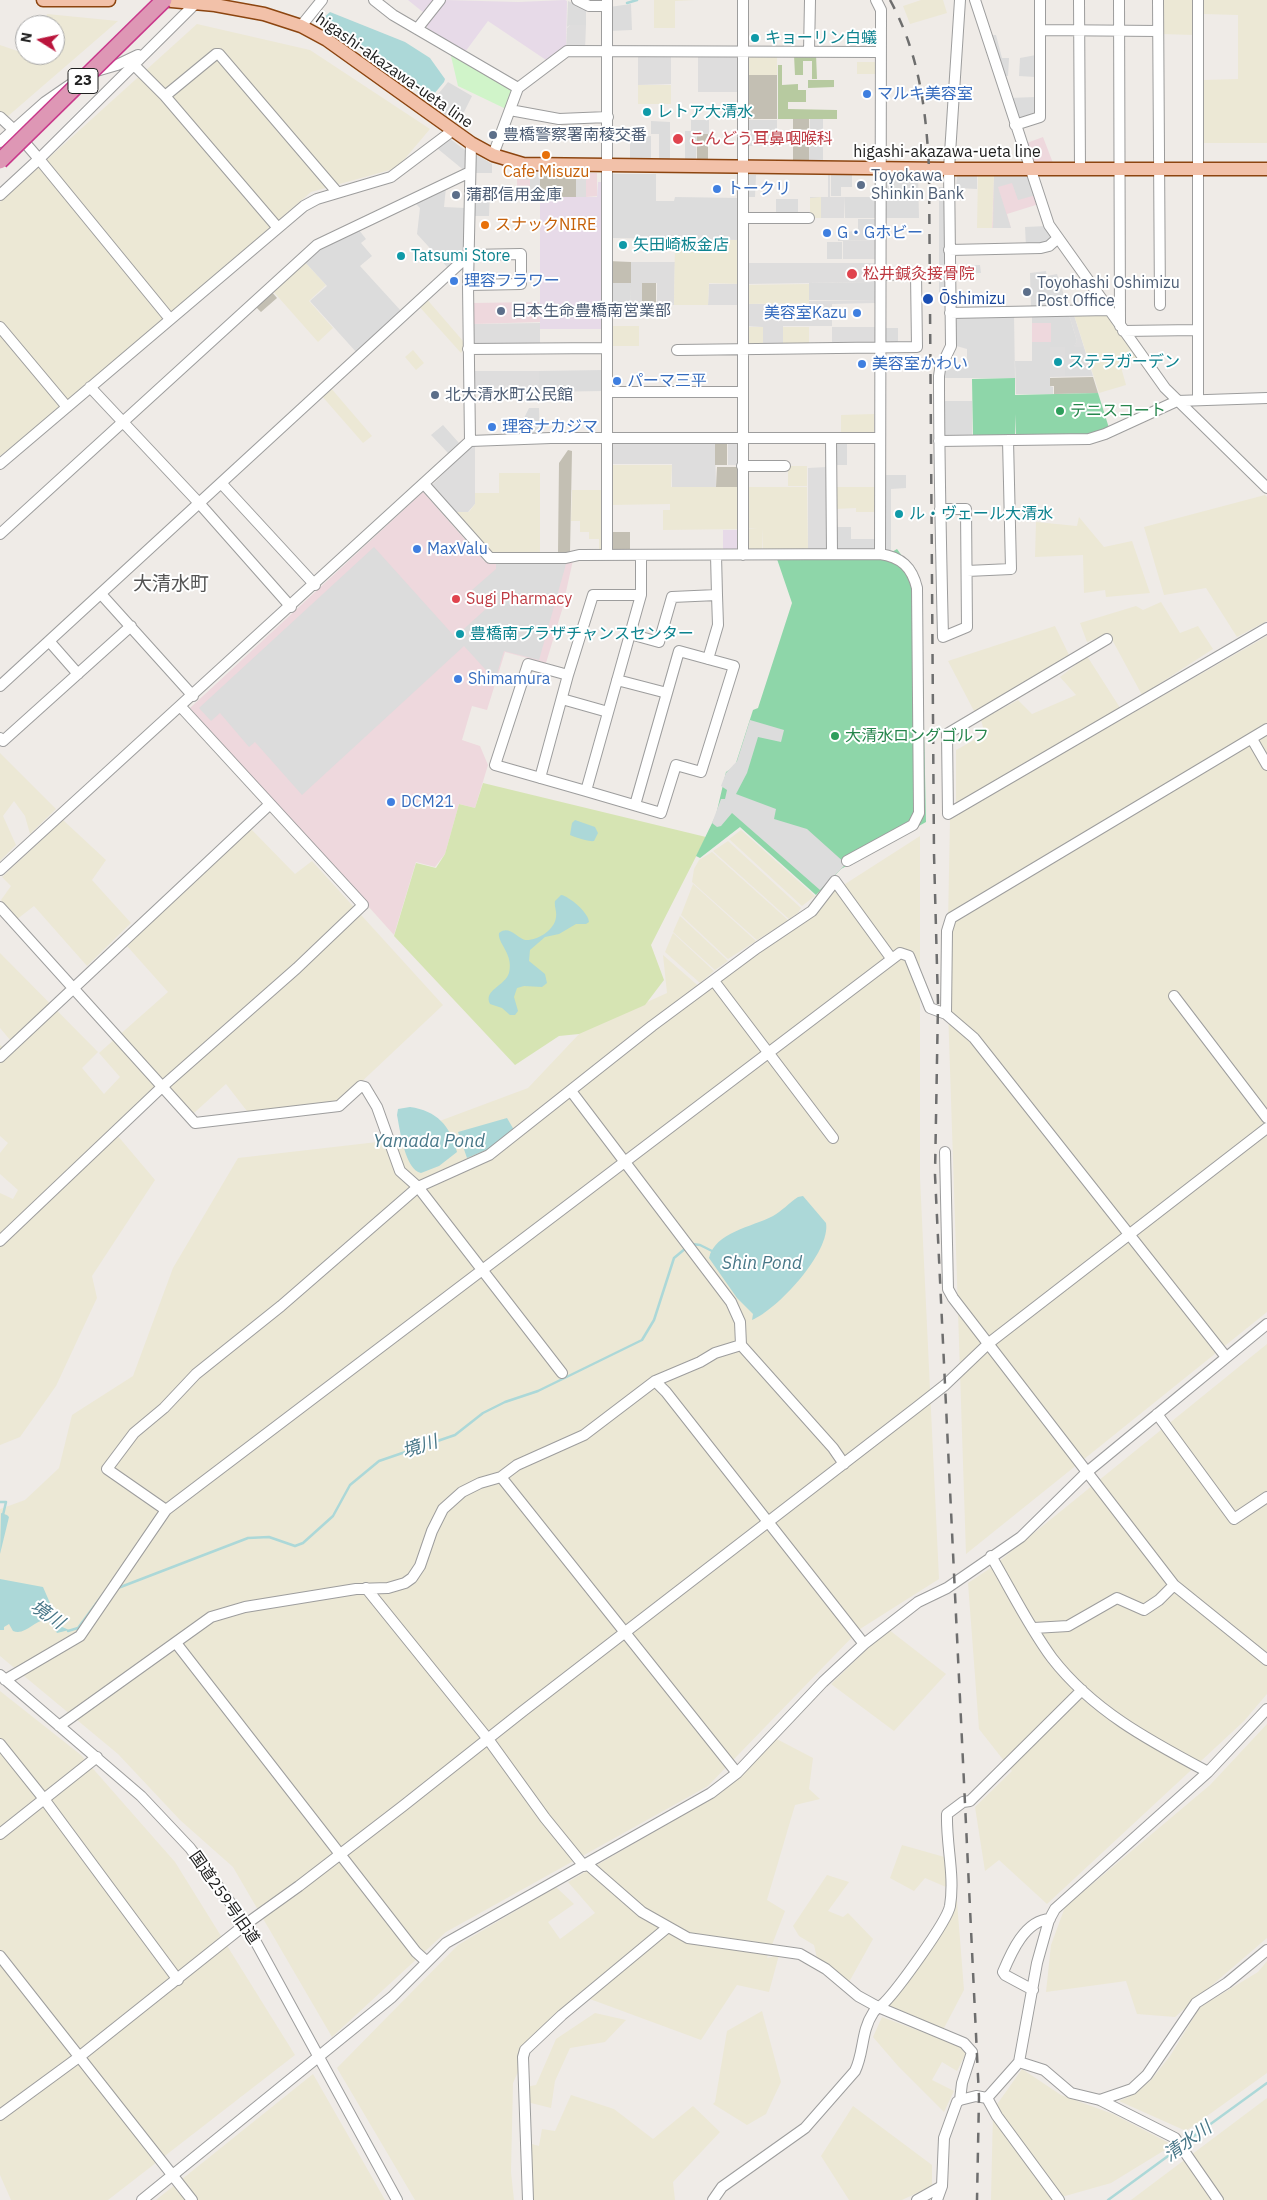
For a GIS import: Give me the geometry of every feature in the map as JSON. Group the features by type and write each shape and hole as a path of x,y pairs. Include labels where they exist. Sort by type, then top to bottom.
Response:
{"highway":[{"name":"23","path":"0,161 163,0"}],"main road":[{"path":"43,0 109,0"},
{"name":"higashi-akazawa-ueta line","path":"163,0 198,1 264,14 301,26 327,40 471,143 494,155 534,165 1118,170 1267,169"}],"street":[{"path":"301,26 322,0"},
{"path":"374,0 392,15 518,88"},
{"path":"418,29 440,0"},
{"path":"577,0 590,6 607,3 607,555"},
{"path":"743,0 743,555"},
{"path":"809,52 810,0"},
{"path":"876,0 881,10 879,275 880,554"},
{"path":"940,509 966,509 967,627 943,637 940,509 939,376 950,346 949,169 960,0"},
{"path":"975,0 1049,225 1121,328 1178,401 1267,488"},
{"path":"1015,125 1040,117 1040,0"},
{"path":"1079,0 1080,169"},
{"path":"1119,0 1118,170 1121,328"},
{"path":"1158,0 1160,305"},
{"path":"1198,0 1196,330 1198,399"},
{"path":"0,195 39,159 198,1"},
{"path":"1040,30 1158,31"},
{"path":"0,142 45,102 84,75 117,66 142,52 155,42"},
{"path":"494,155 518,88 567,51 880,52"},
{"path":"165,96 216,54 219,54 337,192"},
{"path":"133,64 165,96 278,228"},
{"path":"510,110 565,119 608,117"},
{"path":"0,117 39,159 170,320"},
{"path":"0,464 311,202 337,192 391,177 452,131"},
{"path":"470,442 468,285 471,143"},
{"path":"0,534 317,245 470,172"},
{"path":"744,218 809,218"},
{"path":"949,250 1041,248 1049,246 1058,238"},
{"path":"0,686 469,255 521,254 521,284 468,285"},
{"path":"677,350 917,347 916,274 879,275"},
{"path":"950,313 1109,310"},
{"path":"0,327 67,407"},
{"path":"1121,328 1196,330"},
{"path":"468,349 607,348"},
{"path":"90,388 199,503 291,607"},
{"path":"607,392 742,392"},
{"path":"939,440 1094,438 1178,401 1267,398"},
{"path":"0,870 470,442 534,438 879,438"},
{"path":"831,438 832,554"},
{"path":"967,571 1011,569 1008,440"},
{"path":"742,466 785,466"},
{"path":"221,483 315,585"},
{"path":"424,484 490,558 607,555 880,554 894,556 901,560 917,588 919,813 913,825 847,861"},
{"path":"586,791 641,595 641,555"},
{"path":"708,659 718,625 716,555"},
{"path":"101,594 193,696"},
{"path":"540,778 568,675 593,595 641,595"},
{"path":"630,634 659,642 672,597 717,595"},
{"path":"0,738 3,742 131,626"},
{"path":"1107,640 947,734 948,814 1267,628"},
{"path":"49,641 78,674"},
{"path":"568,675 528,664 495,765 662,813 676,765 701,772 734,666 679,652 635,805"},
{"path":"617,680 667,693"},
{"path":"562,699 608,712"},
{"path":"0,1241 163,1086 297,968 363,905 269,805 181,707"},
{"path":"946,1014 947,931 951,918 1267,729"},
{"path":"1252,738 1267,765"},
{"path":"0,1057 73,986 269,805"},
{"path":"166,1510 107,1469 134,1433 164,1408 196,1374 281,1306 418,1187 489,1155 714,981 812,911 835,881 891,958"},
{"path":"0,907 199,1125 339,1106 361,1086 365,1087 377,1107 400,1171 418,1187 562,1373"},
{"path":"2,1677 80,1636 166,1510 900,952 909,956 930,1008 946,1014 974,1038 1226,1357"},
{"path":"714,981 833,1138"},
{"path":"1174,996 1267,1118"},
{"path":"571,1091 731,1302 740,1322 740,1345 833,1448 844,1464"},
{"path":"0,2115 80,2057 246,1924 339,1855 844,1464 945,1385 989,1343 1267,1128"},
{"path":"945,1152 948,1289 1174,1585 1267,1660"},
{"path":"142,2200 320,2058 392,1997 446,1943 711,1793 737,1773 824,1682 864,1644 918,1602 947,1588 1021,1537 1087,1472 1267,1324"},
{"path":"58,1726 211,1617 245,1607 366,1588 388,1588 412,1578 420,1566 432,1531 443,1510 470,1487 501,1477 518,1465 584,1435 655,1381 700,1362 715,1353 740,1345"},
{"path":"655,1381 666,1392 864,1644"},
{"path":"1157,1414 1234,1519 1267,1497"},
{"path":"501,1477 737,1773"},
{"path":"991,1556 1053,1659 1082,1690 1104,1710 1148,1740 1208,1772"},
{"path":"1034,1628 1068,1626 1117,1598 1144,1610 1159,1600 1174,1585"},
{"path":"366,1588 488,1739 545,1818 585,1865 642,1912 688,1938 800,1954 826,1968 858,1996 878,2007 964,2043 972,2052 962,2083 960,2100"},
{"path":"176,1642 339,1855 416,1952 427,1962"},
{"name":"国道259号旧道","path":"2,1677 141,1796 190,1848 246,1924 397,2200"},
{"path":"713,2200 722,2187 805,2128 858,2065 864,2032 878,2007 884,2003 905,1976 950,1908 952,1872 946,1833 947,1814 964,1802 970,1801 1082,1690"},
{"path":"987,2098 1019,2062 1038,1963 1050,1919 1055,1909 1208,1772 1267,1709"},
{"path":"0,1744 44,1798 178,1980"},
{"path":"0,1834 97,1757"},
{"path":"1033,1990 1005,1975 1003,1972 1011,1951 1021,1936 1043,1919 1050,1919"},
{"path":"528,2200 523,2057 525,2050 562,2015 668,1927"},
{"path":"1100,2100 1132,2089 1147,2075 1196,2004 1227,1983 1267,1950"},
{"path":"0,1956 192,2200"},
{"path":"1019,2062 1044,2070 1071,2092 1100,2100 1176,2138 1218,2200"},
{"path":"937,2200 942,2186 944,2138 957,2102 976,2096 987,2098"},
{"path":"987,2098 997,2116 1058,2200"},
{"path":"917,2200 942,2186"}],"shaded area":[{"path":"408,0 435,0 424,13"},
{"path":"445,0 518,2 565,0 567,1 566,50 549,62 488,21 465,52 427,28 427,24"},
{"path":"654,0 695,0 675,1 675,28 654,28"},
{"path":"921,0 943,0 947,13 910,24 903,6"},
{"path":"1162,0 1194,0 1194,35 1161,34"},
{"path":"1202,0 1267,0 1267,143 1202,143 1204,80 1238,79 1238,15 1203,14"},
{"path":"568,1 586,9 586,25 570,25 567,27"},
{"path":"631,4 632,30 609,31 609,7"},
{"path":"65,16 118,21 0,123 0,45 15,50 15,65 65,65"},
{"path":"197,24 310,50 430,129 397,168 311,192 39,428 0,456 0,202"},
{"path":"570,25 586,25 585,50 566,50 567,28"},
{"path":"989,35 996,35 1002,58 1009,58 1008,76 1002,76"},
{"path":"671,53 671,84 638,85 638,54"},
{"path":"698,54 740,54 740,92 698,92"},
{"path":"745,55 777,55 777,75 745,75"},
{"path":"1036,55 1035,77 1019,76 1020,58"},
{"path":"857,62 878,62 878,74 857,74"},
{"path":"745,75 777,75 777,119 745,119"},
{"path":"448,82 472,96 458,124 430,104"},
{"path":"638,85 671,85 671,104 638,104"},
{"path":"1036,97 1036,110 1033,115 1016,120 1009,98"},
{"path":"793,119 809,119 809,161 793,161"},
{"path":"810,119 823,119 823,161 809,161"},
{"path":"691,120 709,120 709,134 697,134 696,159 685,159 685,131 691,131"},
{"path":"745,120 777,120 777,146 745,146"},
{"path":"651,121 670,122 670,159 659,159 659,134 651,134"},
{"path":"697,134 708,134 708,159 697,159"},
{"path":"651,136 651,159 630,159 630,137"},
{"path":"1043,137 1053,163 1033,163 1027,143"},
{"path":"449,138 466,151 466,172 438,149"},
{"path":"477,155 492,164 492,173 474,173 474,157"},
{"path":"517,171 540,173 540,197 517,196"},
{"path":"518,173 540,173 540,196 530,196 530,180 518,179"},
{"path":"540,173 576,173 576,197 540,197"},
{"path":"576,173 586,173 586,197 576,197"},
{"path":"586,173 597,173 597,196 586,197"},
{"path":"828,173 830,173 830,197 845,197 844,218 810,218 810,197 828,197"},
{"path":"831,173 852,173 852,187 841,187 841,196 831,196"},
{"path":"882,173 918,173 919,218 882,218"},
{"path":"611,174 656,174 656,201 674,201 675,197 741,198 741,240 611,238"},
{"path":"745,175 756,175 755,197 745,197"},
{"path":"957,175 977,175 977,189 956,188"},
{"path":"978,175 994,175 992,228 977,228"},
{"path":"994,175 1030,176 1039,204 1007,214 1011,228 992,228"},
{"path":"994,176 1030,176 1036,195 1018,200 1012,183 998,187 1011,228 993,228"},
{"path":"598,182 606,182 606,329 540,329 540,197 597,197"},
{"path":"446,187 444,207 466,208 465,254 449,269 417,234 420,208 413,201"},
{"path":"939,187 944,187 945,294 939,294"},
{"path":"475,191 490,191 489,216 475,216"},
{"path":"821,197 821,218 810,218 810,198"},
{"path":"845,197 875,197 875,218 845,218"},
{"path":"776,199 798,199 798,215 776,215"},
{"path":"858,219 875,219 875,240 838,241 838,232 858,231"},
{"path":"1047,226 1055,238 1048,244 1026,247 1025,227"},
{"path":"359,230 366,239 361,243 372,256 360,266 402,312 357,353 310,301 327,286 304,261 319,247"},
{"path":"675,240 741,240 741,284 709,283 708,305 674,305"},
{"path":"875,240 875,259 843,259 843,241"},
{"path":"827,242 842,242 842,259 827,259"},
{"path":"304,261 326,285 309,301 333,328 318,342 272,290"},
{"path":"608,261 631,262 631,283 608,283"},
{"path":"631,262 675,262 674,305 657,305 657,283 644,283 642,305 630,304"},
{"path":"745,263 875,263 875,282 745,284"},
{"path":"980,265 981,273 953,274 953,266"},
{"path":"1046,271 1047,276 1057,274 1068,307 1031,308 1030,273"},
{"path":"875,282 875,300 809,300 809,283"},
{"path":"608,283 631,283 630,304 608,304"},
{"path":"642,283 656,283 656,305 642,304"},
{"path":"709,284 741,284 741,305 708,305"},
{"path":"809,284 809,303 745,304 745,285"},
{"path":"271,291 277,298 261,312 255,306"},
{"path":"425,297 463,341 461,353 417,304"},
{"path":"875,300 875,303 832,304 832,326 783,326 783,346 763,346 763,327 745,326 745,304 809,304 809,301"},
{"path":"539,302 540,322 473,324 472,303"},
{"path":"1107,313 1140,361 1121,367 1126,385 1099,393 1074,315"},
{"path":"1014,315 1015,378 943,378 946,364 948,367 963,367 967,363 967,349 953,345 953,316"},
{"path":"1032,315 1051,315 1051,342 1032,342"},
{"path":"1069,315 1074,315 1093,376 1050,377 1050,347 1074,346 1077,341"},
{"path":"1069,315 1077,341 1074,347 1083,347 1092,376 1065,376 1065,347 1050,347 1050,386 1053,387 1053,394 1016,394 1015,361 1032,361 1032,342 1051,342 1051,323 1032,323 1032,316"},
{"path":"540,323 540,347 473,348 473,324"},
{"path":"610,326 639,326 639,346 610,346"},
{"path":"745,327 763,327 763,346 748,346"},
{"path":"783,327 809,327 809,346 783,346"},
{"path":"832,327 876,327 876,345 832,345"},
{"path":"881,328 898,328 898,345 884,345"},
{"path":"413,350 424,363 416,370 405,357"},
{"path":"604,370 604,391 539,392 539,371"},
{"path":"474,371 539,371 539,392 474,392"},
{"path":"1093,377 1098,393 1054,394 1054,386 1050,386 1050,378"},
{"path":"330,387 372,436 363,443 321,395"},
{"path":"942,401 972,401 972,437 943,437"},
{"path":"529,408 539,408 540,436 524,436 524,418"},
{"path":"874,414 874,435 841,435 841,415"},
{"path":"443,425 459,443 448,453 431,435"},
{"path":"610,441 715,441 716,487 672,487 672,464 609,464"},
{"path":"715,441 727,441 727,465 715,465"},
{"path":"728,441 739,441 740,465 728,465"},
{"path":"833,442 847,442 847,465 833,465"},
{"path":"472,445 475,445 475,504 468,512 454,512 431,486"},
{"path":"568,450 572,451 570,552 558,552 559,463"},
{"path":"610,465 672,465 671,487 740,487 740,529 663,530 663,510 670,510 670,504 609,505"},
{"path":"788,466 807,466 807,486 788,486"},
{"path":"717,467 740,467 740,487 716,487"},
{"path":"827,467 828,552 808,552 808,468"},
{"path":"499,473 540,473 540,552 491,553 455,512 469,512 475,504 475,493 499,493"},
{"path":"881,475 906,475 906,488 891,489 891,550 881,550"},
{"path":"744,487 807,487 808,552 763,553 762,528 762,553 745,553 744,529 757,529 744,528"},
{"path":"835,487 877,487 877,512 856,512 856,508 835,509"},
{"path":"572,490 604,490 604,551 599,551 599,539 589,539 589,532 580,532 580,521 571,521"},
{"path":"423,492 485,562 573,560 562,610 546,663 505,652 487,710 472,706 462,740 480,746 488,765 475,808 459,804 445,854 435,867 416,862 394,935 190,708"},
{"path":"1265,495 1267,497 1267,621 1237,637 1206,588 1164,595 1144,527"},
{"path":"1079,517 1104,547 1132,541 1150,593 1106,597 1105,590 1084,593 1083,555 1035,557 1036,522 1077,526"},
{"path":"834,527 851,527 851,539 877,539 877,551 834,551"},
{"path":"723,530 740,530 740,552 723,552"},
{"path":"610,532 630,532 630,551 610,552"},
{"path":"374,547 455,637 488,607 472,590 496,569 496,564 566,564 539,660 504,651 495,680 464,646 302,795 255,742 249,747 220,713 211,721 199,708"},
{"path":"1161,602 1180,633 1198,626 1213,649 1142,695 1109,634 1087,642 1080,623 1136,606 1143,610"},
{"path":"1055,626 1070,657 975,713 948,661"},
{"path":"1267,636 1267,1312 966,1554 947,978 950,818"},
{"path":"1087,656 1124,714 956,803 956,750 985,734 981,720 1018,700 1032,714 1076,695 1060,677"},
{"path":"750,720 784,730 781,742 758,737 747,773 736,794 776,809 774,819 807,829 846,864 820,890 732,813 721,826 717,827 712,823 721,799 725,799 727,790 721,786 726,773 737,761"},
{"path":"0,753 56,809 30,834 25,816 14,801 3,816 16,845 0,861"},
{"path":"63,820 106,860 92,880 131,923 87,966 34,906 16,920 1,900 11,886 2,877"},
{"path":"250,828 295,874 312,861 443,1005 339,1103 250,1115 226,1084 194,1113 163,1082 112,1129 155,1180 92,1276 97,1298 56,1386 20,1437 0,1445 0,1193 13,1199 18,1190 0,1174 0,1153 8,1143 0,1136 0,1045 5,1049 11,1041 0,1028 0,953 98,1052 82,1068 104,1094 120,1077 99,1053 168,992 127,946"},
{"path":"741,830 815,896 802,906 729,839"},
{"path":"920,836 920,1178 939,1579 860,1629 708,1786 446,1932 332,2037 233,1867 180,1820 118,1754 0,1656 0,1509 25,1500 59,1468 72,1415 133,1376 173,1268 238,1158 386,1141 528,1088 581,1032 667,993 663,955 703,990 828,895"},
{"path":"728,841 801,908 798,913 789,919 713,851"},
{"path":"712,852 788,921 757,940 692,882 694,869 699,860"},
{"path":"693,884 756,941 728,959 681,915"},
{"path":"680,916 728,961 715,970 673,932"},
{"path":"673,933 714,971 700,983 665,952"},
{"path":"1267,1344 1267,1694 1244,1721 1047,1904 999,1860 985,1871 975,1807 1012,1771 979,1729 968,1583 992,1567"},
{"path":"888,1629 946,1674 894,1731 831,1684"},
{"path":"0,1691 81,1755 175,1862 295,2055 108,2200 11,2200 0,2175"},
{"path":"1267,1724 1267,1938 1175,2017 1137,2014 1126,1981 1046,1992 1051,1945 1065,1907 1210,1785"},
{"path":"771,1736 813,1758 809,1789 820,1799 795,1805 767,1900 785,1911 767,1958 779,1955 769,1992 737,1985 701,2040 579,1995 536,2032 513,2083 511,2172 514,2200 415,2200 337,2068 458,1945 556,1887 574,1904 548,1922 560,1939 595,1913 568,1882 712,1798"},
{"path":"902,1845 955,1860 946,1887 925,1878 914,1891 890,1878"},
{"path":"827,1875 849,1882 828,1911 843,1917 848,1913 873,1939 849,1982 819,1967 814,1945 799,1936 793,1926"},
{"path":"956,1889 964,1990 943,2030 889,2005"},
{"path":"1267,1961 1267,2073 1186,2131 1119,2101 1135,2094 1151,2080 1170,2056 1200,2007 1258,1972"},
{"path":"762,2011 781,2082 766,2114 747,2125 713,2104 715,2102 727,2031"},
{"path":"595,2013 626,2020 605,2042 570,2048 555,2081 551,2108 523,2101 525,2087 536,2085 556,2039"},
{"path":"882,2017 968,2049 957,2071 942,2062 932,2080 954,2091 944,2112 898,2066 873,2037"},
{"path":"1022,2069 1061,2095 1113,2114 1173,2145 1111,2183 1051,2200 991,2200 993,2110"},
{"path":"313,2074 385,2200 156,2200"},
{"path":"571,2095 614,2109 653,2139 693,2106 720,2132 673,2182 675,2200 525,2200 524,2142 539,2146 542,2129 555,2131"},
{"path":"1267,2098 1267,2200 1131,2200"},
{"path":"853,2106 932,2165 932,2186 902,2200 849,2200 821,2156"}],"green space":[{"path":"816,54 817,79 812,79 812,61 803,61 803,75 795,75 794,55"},
{"path":"451,56 461,56 513,89 506,109 458,86"},
{"path":"778,65 782,65 782,85 798,84 798,90 806,90 806,102 788,102 788,109 837,110 837,119 778,119"},
{"path":"808,80 834,80 834,87 808,88"},
{"path":"1015,378 1015,395 1098,393 1109,428 1092,435 1016,436 1015,414 1015,436 973,437 972,379"},
{"name":"大清水ロングゴルフ","path":"897,549 921,582 926,822 841,869 816,895 740,827 700,858 696,856 716,815 726,772 735,766 753,710 758,708 792,603 777,559 880,559"},
{"path":"483,783 706,837 651,945 664,980 645,1005 579,1034 559,1036 515,1065 394,936 416,863 436,868 445,854 459,804 475,808"}],"water":[{"path":"330,12 405,42 430,58 445,79 444,82 429,100 367,50 319,22"},
{"path":"575,820 595,827 598,833 594,841 570,835 572,823"},
{"path":"561,895 569,898 578,906 586,914 589,922 586,924 576,924 559,934 545,937 530,950 529,961 545,974 547,983 542,987 524,986 517,988 514,997 518,1011 515,1015 510,1015 502,1008 490,1004 489,999 492,991 509,973 508,955 500,941 499,933 506,930 525,940 535,939 545,934 555,922 555,901"},
{"name":"Yamada Pond","path":"410,1107 428,1112 441,1121 450,1134 457,1152 439,1166 421,1173 415,1170 407,1157 397,1115 398,1109"},
{"path":"507,1118 514,1130 493,1147 467,1158 458,1132"},
{"name":"Shin Pond","path":"803,1196 826,1223 825,1235 820,1249 811,1264 788,1293 763,1314 752,1320 753,1314 737,1298 709,1258 713,1249 726,1236 773,1216 798,1197"},
{"path":"1,1513 9,1517 0,1554"},
{"path":"0,1579 43,1587 60,1626 69,1630 57,1633 48,1620 43,1620 18,1632 13,1631 9,1624 4,1627 4,1630 0,1630"}],"waterway":[{"path":"627,3 637,0"},
{"name":"境川","path":"692,1244 700,1245 714,1252"},
{"name":"境川","path":"118,1588 248,1538 269,1537 295,1546 303,1543 333,1516 350,1485 379,1461 455,1435 483,1413 505,1402 538,1391 642,1340 654,1320 674,1258 686,1248"},
{"name":"境川","path":"0,1502 6,1502 3,1515"},
{"name":"境川","path":"68,1631 78,1628 104,1593"},
{"name":"清水川","path":"1183,2144 1267,2083"},
{"name":"清水川","path":"1108,2200 1179,2148"}],"railway":[{"path":"890,0 908,40 919,82 926,124 929,168 934,854 938,1004 935,1175 979,2097 977,2200"}],"place":[{"name":"キョーリン白蟻","path":"755,38"},
{"name":"マルキ美容室","path":"867,94"},
{"name":"レトア大清水","path":"647,112"},
{"name":"豊橋警察署南稜交番","path":"493,135"},
{"name":"こんどう耳鼻咽喉科","path":"678,139"},
{"name":"Cafe Misuzu","path":"546,155"},
{"name":"Toyokawa Shinkin Bank","path":"861,185"},
{"name":"トークリ","path":"717,189"},
{"name":"蒲郡信用金庫","path":"456,195"},
{"name":"スナックNIRE","path":"485,225"},
{"name":"G・Gホビー","path":"827,233"},
{"name":"矢田崎板金店","path":"623,245"},
{"name":"Tatsumi Store","path":"401,256"},
{"name":"松井鍼灸接骨院","path":"852,274"},
{"name":"理容フラワー","path":"454,281"},
{"name":"Toyohashi Oshimizu Post Office","path":"1027,292"},
{"name":"Ōshimizu","path":"928,299"},
{"name":"日本生命豊橋南営業部","path":"501,311"},
{"name":"美容室Kazu","path":"857,313"},
{"name":"ステラガーデン","path":"1058,362"},
{"name":"美容室かわい","path":"862,364"},
{"name":"パーマ三平","path":"617,381"},
{"name":"北大清水町公民館","path":"435,395"},
{"name":"テニスコート","path":"1060,411"},
{"name":"理容ナカジマ","path":"492,427"},
{"name":"ル・ヴェール大清水","path":"899,514"},
{"name":"MaxValu","path":"417,549"},
{"name":"Sugi Pharmacy","path":"456,599"},
{"name":"豊橋南プラザチャンスセンター","path":"460,634"},
{"name":"Shimamura","path":"458,679"},
{"name":"大清水ロングゴルフ","path":"835,736"},
{"name":"DCM21","path":"391,802"}],"district":[{"name":"大清水町","path":"171,585"}]}
